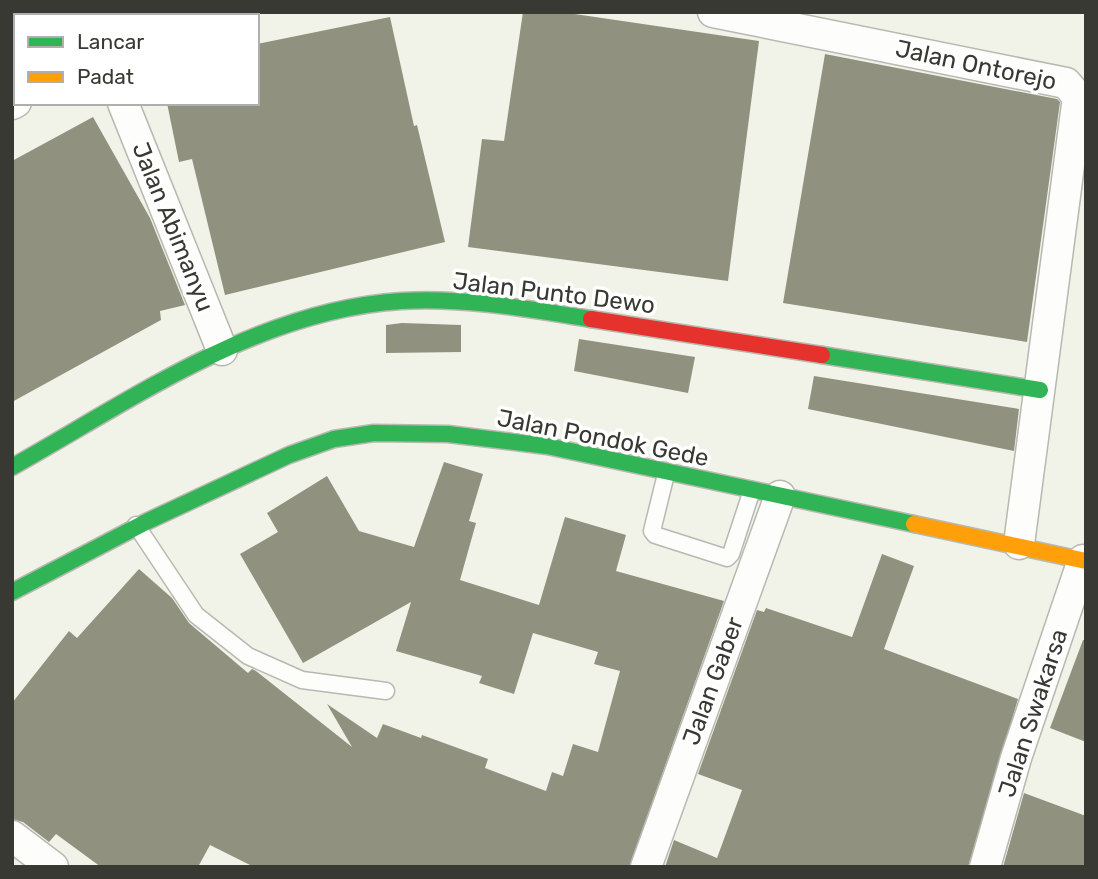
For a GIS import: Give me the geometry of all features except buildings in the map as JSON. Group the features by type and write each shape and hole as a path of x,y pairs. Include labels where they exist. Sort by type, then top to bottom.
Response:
{"main road":[{"name":"Jalan Punto Dewo","path":"12,467 222,350 284,325 349,309 401,301 454,300 505,305 1040,390"},
{"name":"Jalan Pondok Gede","path":"12,592 136,525 314,445 351,436 409,432 478,436 547,446 666,474 1019,544 1084,560"}],"street":[{"name":"Jalan Ontorejo","path":"713,12 822,22 1066,83 1076,91 1078,97 1019,544"},
{"name":"Jalan Abimanyu","path":"125,105 222,350"},
{"name":"Jalan Gaber","path":"646,867 766,493"},
{"name":"Jalan Swakarsa","path":"985,867 1016,758 1084,560"},
{"path":"12,836 53,867"}],"lane":[{"path":"666,474 652,531 655,535 727,558 766,493"},
{"path":"136,525 196,615 248,656 302,680 386,691"}],"traffic: fast":[{"path":"12,467 198,362 297,321 348,308 425,300 496,305 591,319"},
{"path":"822,355 1040,390"},
{"path":"12,592 148,521 289,455 334,439 374,433 448,434 547,446 914,524"}],"traffic: slow":[{"path":"914,524 1086,561"}],"traffic: jam":[{"path":"591,319 822,355"}]}
